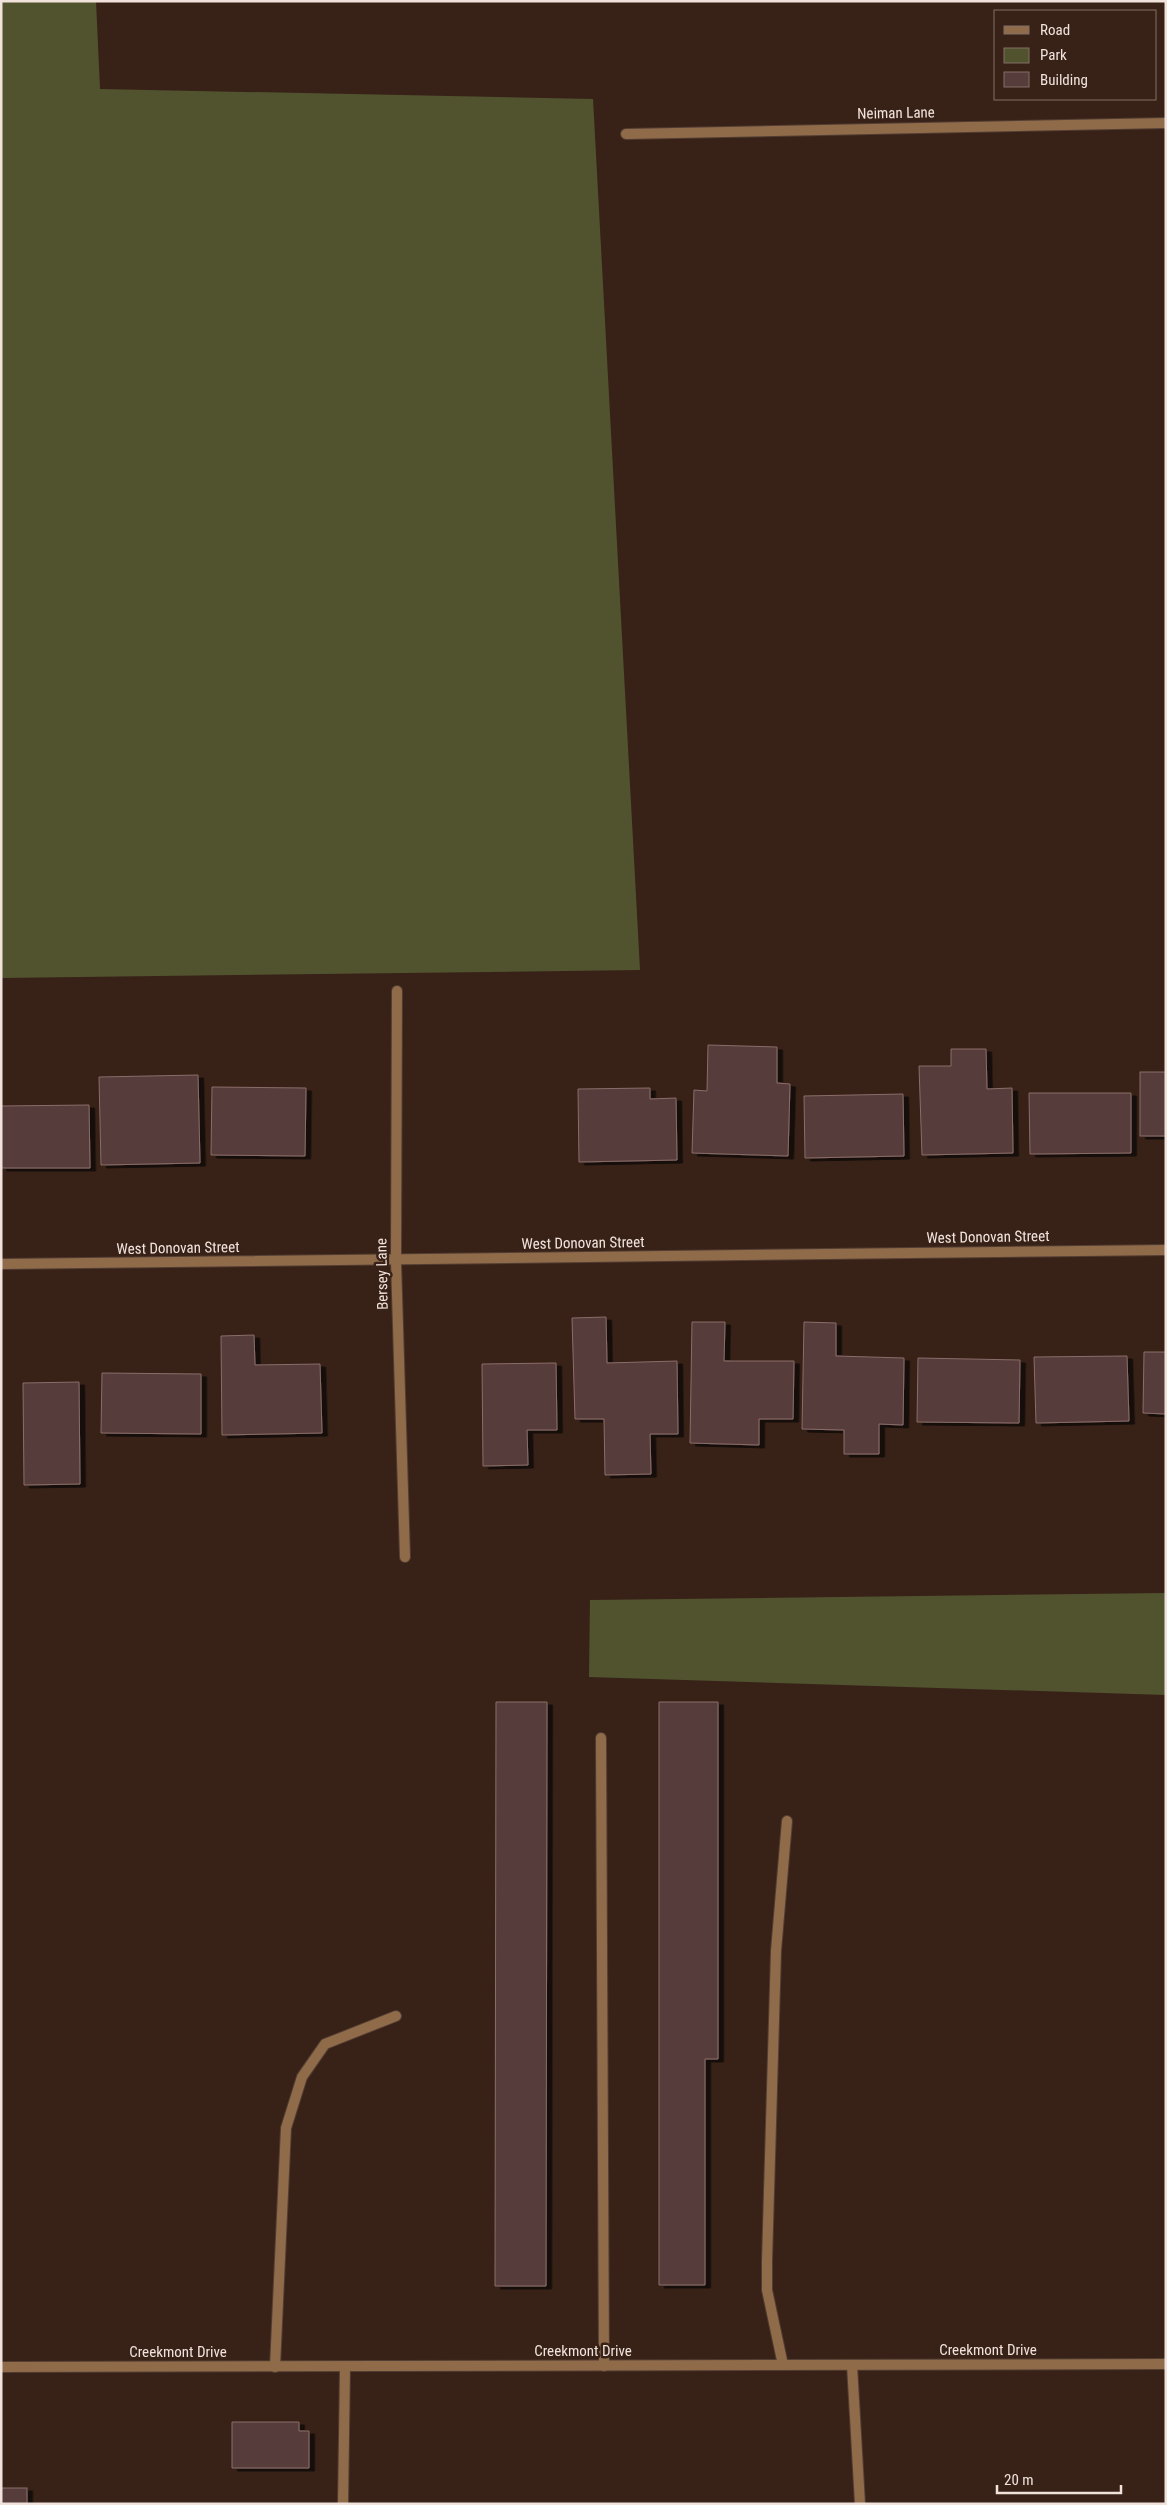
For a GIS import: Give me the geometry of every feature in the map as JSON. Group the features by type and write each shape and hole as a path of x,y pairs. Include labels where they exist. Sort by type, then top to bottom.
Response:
{"street":[{"name":"Neiman Lane","path":"626,134 1166,123"},
{"name":"Bersey Lane","path":"397,991 396,1261 405,1557"},
{"name":"West Donovan Street","path":"1,1264 396,1261 1166,1250"},
{"path":"601,1738 604,2366"},
{"path":"783,2365 767,2290 767,2260 776,1951 787,1821"},
{"path":"275,2366 286,2128 302,2077 325,2044 396,2016"},
{"name":"Creekmont Drive","path":"1,2367 1166,2364"},
{"path":"852,2365 860,2504"},
{"path":"343,2504 345,2366"}],"green space":[{"path":"1,1 96,1 100,89 593,99 640,970 1,978"},
{"path":"1166,1593 1166,1695 589,1677 590,1600"}],"building":[{"path":"708,1045 777,1047 777,1083 790,1084 788,1156 692,1153 694,1090 707,1091"},
{"path":"951,1049 986,1049 987,1089 1012,1088 1013,1153 922,1155 919,1066 951,1066"},
{"path":"1140,1072 1166,1072 1166,1136 1140,1136"},
{"path":"198,1075 200,1163 101,1165 99,1077"},
{"path":"212,1087 306,1088 305,1156 211,1155"},
{"path":"650,1088 650,1099 676,1098 677,1160 579,1162 578,1089"},
{"path":"1029,1093 1131,1093 1131,1153 1030,1154"},
{"path":"903,1094 904,1156 805,1158 804,1096"},
{"path":"89,1105 90,1168 1,1168 1,1106"},
{"path":"606,1317 607,1363 677,1361 678,1434 650,1434 651,1474 605,1475 604,1419 575,1419 572,1318"},
{"path":"692,1322 725,1322 724,1361 794,1361 793,1419 759,1419 759,1445 690,1443"},
{"path":"804,1322 836,1323 836,1356 904,1358 903,1425 879,1424 879,1454 844,1454 844,1430 802,1429"},
{"path":"254,1335 255,1365 320,1364 322,1433 222,1435 221,1336"},
{"path":"1144,1352 1166,1352 1166,1414 1143,1413"},
{"path":"1127,1356 1129,1421 1036,1423 1034,1357"},
{"path":"918,1358 1020,1360 1019,1423 917,1422"},
{"path":"556,1363 557,1430 527,1430 528,1465 483,1466 482,1364"},
{"path":"102,1373 201,1374 201,1434 101,1433"},
{"path":"79,1382 80,1484 24,1485 23,1383"},
{"path":"496,1702 547,1702 546,2286 495,2286"},
{"path":"659,1702 718,1702 718,2059 705,2059 705,2285 659,2285"},
{"path":"232,2422 299,2422 299,2431 309,2431 309,2468 232,2468"},
{"path":"1,2488 27,2488 27,2504 1,2504"}]}
